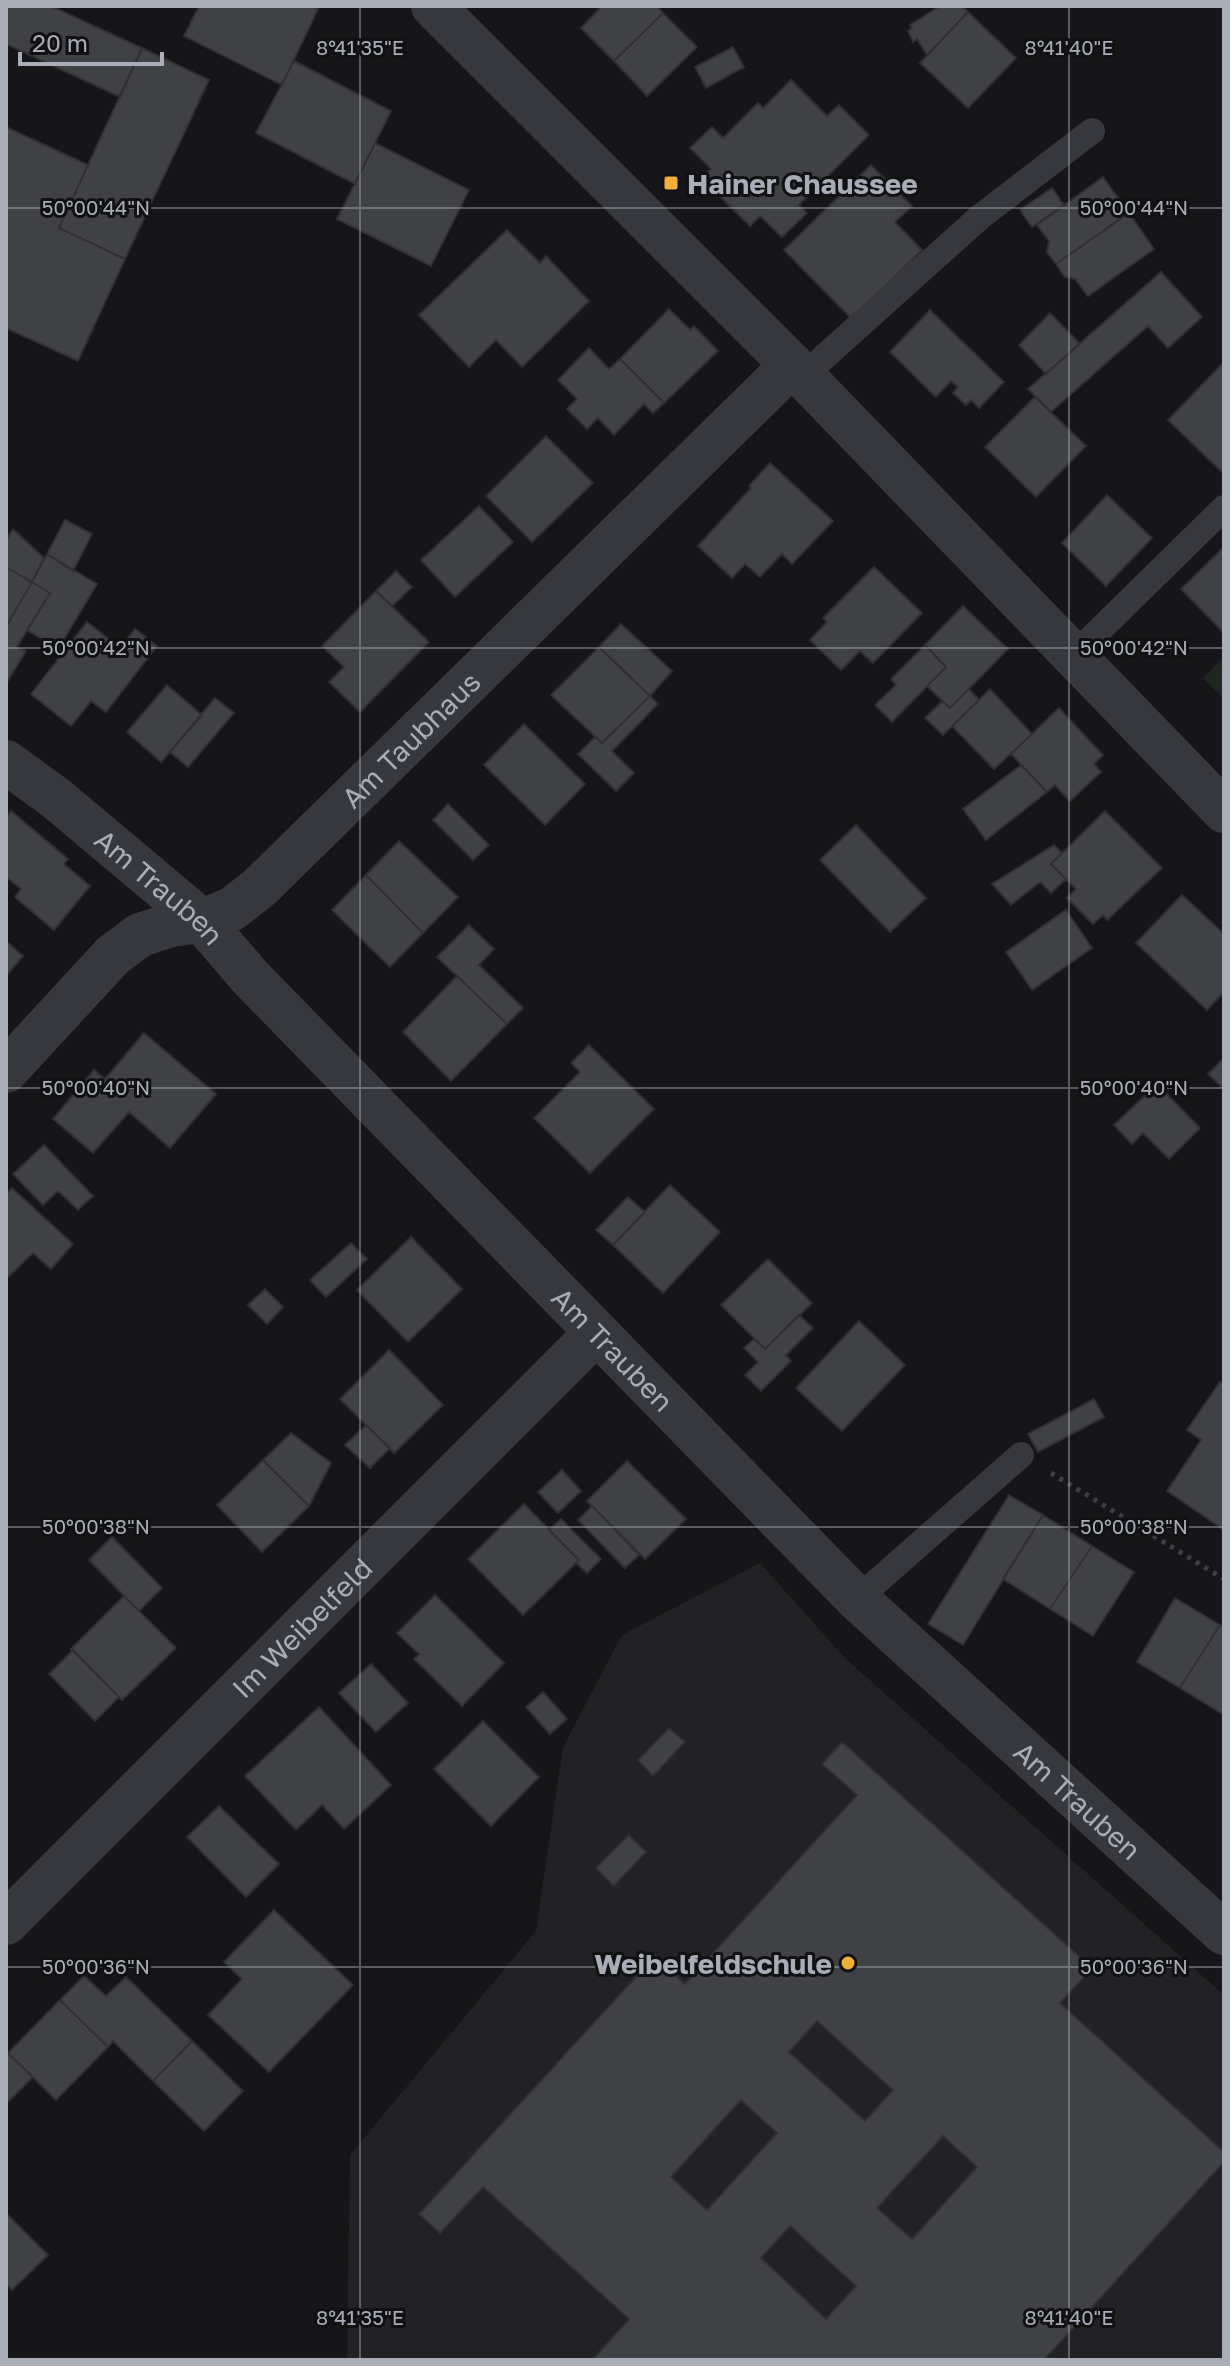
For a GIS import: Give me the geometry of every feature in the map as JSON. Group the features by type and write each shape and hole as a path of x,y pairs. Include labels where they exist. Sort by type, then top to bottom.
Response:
{"street":[{"path":"433,6 797,370 1224,811"},
{"name":"Am Taubhaus","path":"6,1071 113,955 140,935 171,925 202,921 232,909 260,887 797,370"},
{"name":"Am Trauben","path":"6,762 57,799 202,921 250,977 857,1599 1224,1933"},
{"name":"Im Weibelfeld","path":"6,1923 596,1333"}],"lane":[{"path":"797,370 980,217 1092,131"},
{"path":"1074,655 1224,508"},
{"path":"857,1599 1021,1455"}],"path":[{"path":"1021,1455 1224,1579"}],"shaded area":[{"path":"1224,657 1224,699 1203,678"},
{"name":"Weibelfeldschule","path":"760,1563 845,1658 1224,1995 1224,2360 347,2360 350,2155 536,1931 563,1747 622,1635"}],"building":[{"path":"6,6 51,6 142,48 120,97 6,44"},
{"path":"199,6 312,6 318,9 282,85 184,36"},
{"path":"602,6 657,6 663,13 614,61 581,28"},
{"path":"940,6 962,6 968,12 927,55 917,39 913,42 908,31 912,28 910,25"},
{"path":"968,12 1016,58 968,108 920,63"},
{"path":"663,13 697,47 647,96 614,61"},
{"path":"733,47 744,67 706,88 695,67"},
{"path":"142,48 209,80 125,259 59,228"},
{"path":"294,61 391,111 355,184 256,133"},
{"path":"791,80 827,116 839,105 869,135 799,205 807,213 782,237 760,216 750,226 701,178 711,169 690,148 712,127 723,138 758,103 763,108"},
{"path":"6,127 88,165 59,228 125,259 78,361 6,328"},
{"path":"375,143 469,190 431,266 337,219"},
{"path":"871,165 912,206 895,222 922,250 852,319 784,250"},
{"path":"1103,177 1129,213 1056,264 1047,252 1049,241 1037,225"},
{"path":"1052,188 1064,205 1032,227 1020,210"},
{"path":"1129,213 1154,249 1088,296 1075,279 1065,277 1056,264"},
{"path":"507,230 540,263 546,256 589,301 522,367 496,340 469,367 419,315"},
{"path":"1161,272 1202,317 1168,348 1148,326 1051,412 1028,389"},
{"path":"669,309 690,330 694,326 718,351 664,403 620,359"},
{"path":"930,310 1004,382 979,408 971,400 966,405 953,393 958,387 951,381 936,397 890,352"},
{"path":"1050,313 1080,344 1046,374 1019,345"},
{"path":"589,348 609,369 620,359 664,403 653,413 644,404 614,435 598,418 587,429 567,409 577,399 558,380"},
{"path":"1224,362 1224,470 1222,472 1168,420"},
{"path":"1035,397 1086,446 1036,497 985,447"},
{"path":"546,436 593,483 532,542 486,496"},
{"path":"770,463 833,521 792,564 782,554 760,577 745,564 732,578 698,546"},
{"path":"1107,495 1152,538 1106,586 1062,543"},
{"path":"479,506 513,542 455,597 421,560"},
{"path":"65,520 92,534 73,571 47,554"},
{"path":"13,529 44,558 32,582 6,567 6,540"},
{"path":"1224,547 1224,633 1181,589"},
{"path":"47,554 97,584 58,649 27,630 50,593 32,582"},
{"path":"6,567 32,582 6,627"},
{"path":"874,567 922,613 873,663 860,651 841,670 810,640 827,622 823,618"},
{"path":"396,571 412,587 392,606 376,591"},
{"path":"32,582 50,593 17,647 26,651 6,684 6,627"},
{"path":"376,591 429,642 360,712 329,682 344,667 322,646"},
{"path":"963,606 1008,649 950,708 927,686 946,667 925,645"},
{"path":"87,622 120,648 135,629 157,646 106,712 91,701 71,726 31,694"},
{"path":"621,624 672,671 650,696 599,647"},
{"path":"925,645 946,667 892,722 875,705 896,685 891,679"},
{"path":"599,647 650,696 602,743 551,695"},
{"path":"167,685 202,715 161,762 127,732"},
{"path":"969,689 979,700 943,735 925,718 942,701 950,708"},
{"path":"990,689 1032,734 994,769 952,726"},
{"path":"650,696 658,704 612,751 634,773 616,791 578,754 595,737 602,743"},
{"path":"215,698 234,713 188,767 170,752"},
{"path":"1059,708 1103,755 1094,764 1101,772 1070,801 1055,785 1047,792 1011,754"},
{"path":"524,724 585,784 545,825 484,765"},
{"path":"1021,765 1047,792 986,840 963,809"},
{"path":"448,804 489,845 473,860 433,820"},
{"path":"11,811 68,859 64,864 90,886 54,930 15,897 21,889 6,877 6,817"},
{"path":"1105,811 1162,868 1107,920 1103,915 1093,924 1067,898 1076,889 1051,864"},
{"path":"856,825 926,898 890,932 820,860"},
{"path":"399,841 458,897 423,933 366,875"},
{"path":"1054,845 1062,853 1051,864 1066,879 1051,893 1040,882 1011,905 992,884"},
{"path":"366,875 423,933 390,967 332,910"},
{"path":"1182,895 1224,934 1224,992 1207,1010 1136,943"},
{"path":"1066,910 1092,948 1032,990 1006,952"},
{"path":"469,925 494,949 479,965 523,1008 507,1024 437,957"},
{"path":"6,941 23,956 6,976"},
{"path":"457,976 507,1024 451,1081 403,1032"},
{"path":"144,1033 216,1094 170,1148 129,1112 93,1153 53,1119 94,1070 105,1079"},
{"path":"589,1045 654,1109 590,1173 534,1118 580,1072 571,1063"},
{"path":"1224,1058 1224,1089 1208,1074"},
{"path":"1157,1084 1200,1128 1169,1159 1143,1133 1132,1144 1114,1125"},
{"path":"44,1145 93,1196 78,1210 58,1191 43,1205 13,1174"},
{"path":"670,1185 720,1232 663,1293 613,1245"},
{"path":"12,1188 73,1244 51,1269 33,1253 6,1279 6,1194"},
{"path":"628,1197 645,1212 613,1245 596,1230"},
{"path":"411,1237 462,1289 408,1342 357,1290"},
{"path":"351,1243 367,1259 326,1297 310,1280"},
{"path":"768,1259 812,1303 765,1349 721,1305"},
{"path":"265,1289 283,1307 267,1324 248,1305"},
{"path":"799,1315 813,1328 786,1355 791,1361 761,1391 745,1375 758,1362 744,1348 754,1339 765,1349"},
{"path":"859,1321 905,1365 842,1431 796,1388"},
{"path":"389,1350 443,1405 394,1453 340,1399"},
{"path":"1220,1382 1224,1385 1224,1530 1167,1491 1201,1440 1187,1430"},
{"path":"1094,1399 1104,1417 1038,1452 1028,1434"},
{"path":"366,1425 390,1448 370,1468 345,1445"},
{"path":"291,1433 331,1463 309,1506 263,1460"},
{"path":"263,1460 309,1506 262,1552 217,1505"},
{"path":"627,1461 686,1519 645,1559 587,1501"},
{"path":"562,1470 581,1491 558,1513 538,1492"},
{"path":"1009,1495 1043,1515 963,1645 928,1624"},
{"path":"524,1504 579,1560 523,1615 468,1559"},
{"path":"592,1506 639,1555 625,1568 578,1520"},
{"path":"1043,1515 1092,1546 1050,1609 1003,1579"},
{"path":"561,1519 601,1559 587,1573 576,1563 579,1560 549,1530"},
{"path":"112,1537 162,1588 139,1611 89,1560"},
{"path":"1092,1546 1134,1572 1093,1636 1050,1609"},
{"path":"435,1595 504,1663 462,1706 414,1659 419,1654 397,1633"},
{"path":"124,1596 176,1648 122,1700 71,1649"},
{"path":"1175,1598 1220,1625 1180,1688 1137,1662"},
{"path":"1220,1625 1224,1627 1224,1715 1180,1688"},
{"path":"73,1650 119,1697 95,1721 49,1674"},
{"path":"371,1664 408,1703 376,1732 339,1693"},
{"path":"543,1692 567,1719 550,1734 526,1707"},
{"path":"319,1707 391,1785 344,1829 322,1805 296,1830 245,1776"},
{"path":"483,1721 539,1777 491,1826 434,1769"},
{"path":"669,1728 685,1742 653,1776 638,1760"},
{"path":"842,1742 1092,1968 1060,2003 1224,2152 1224,2162 1044,2360 592,2360 629,2319 483,2187 440,2233 419,2214 655,1956 685,1984 857,1795 822,1764","holes":["817,2021 893,2090 865,2121 789,2052","741,2100 777,2133 707,2210 671,2177","943,2136 977,2167 912,2239 877,2208","790,2226 856,2286 826,2319 761,2258"]},
{"path":"219,1806 279,1864 246,1897 187,1837"},
{"path":"629,1835 646,1852 614,1886 596,1868"},
{"path":"274,1910 353,1985 269,2072 208,2015 242,1979 224,1962"},
{"path":"84,1976 106,1996 126,1977 192,2041 153,2081 113,2041 108,2047 60,2000"},
{"path":"60,2000 108,2047 56,2100 8,2053"},
{"path":"192,2041 243,2091 204,2131 153,2081"},
{"path":"6,2051 33,2077 6,2104"},
{"path":"6,2213 48,2255 12,2290 6,2284"}],"place":[{"name":"Hainer Chaussee","path":"671,183"},
{"name":"Weibelfeldschule","path":"848,1963"}]}
